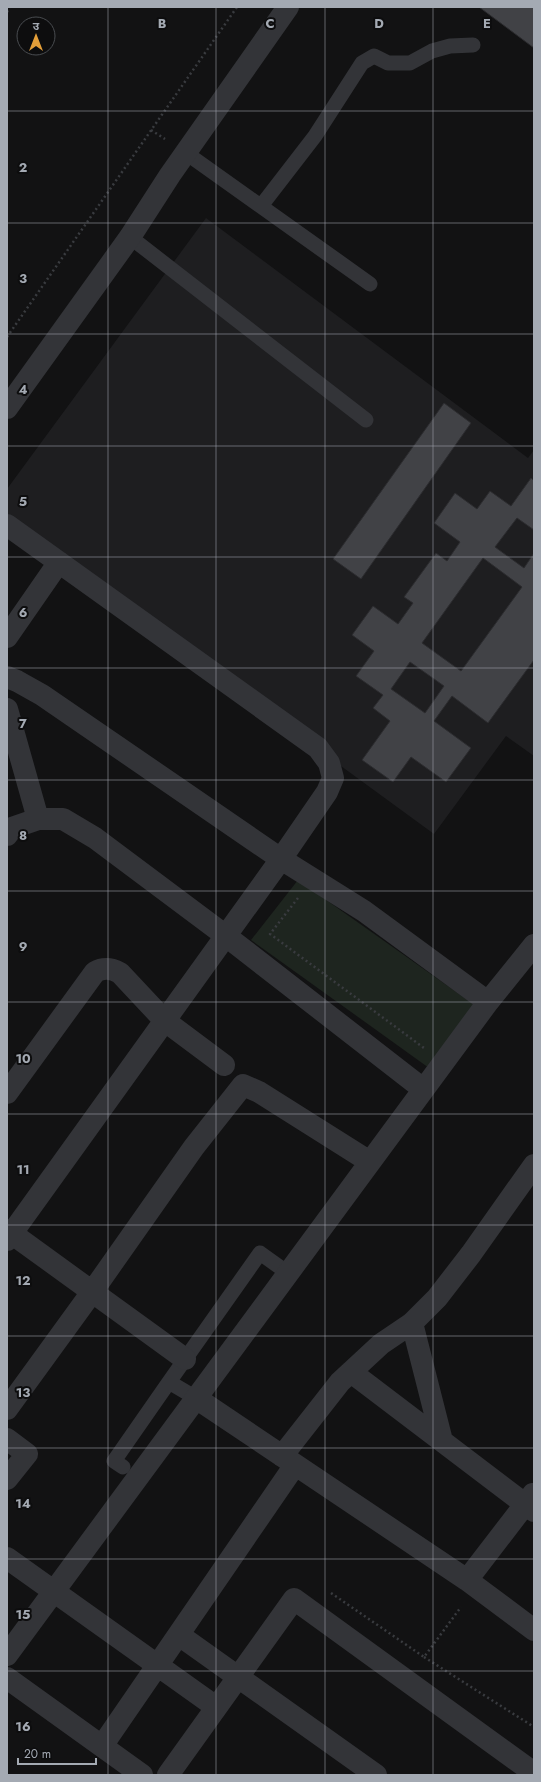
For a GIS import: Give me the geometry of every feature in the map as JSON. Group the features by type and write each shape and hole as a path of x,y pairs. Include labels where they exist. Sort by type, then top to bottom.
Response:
{"street":[{"path":"7,408 130,237 186,152 288,7"},
{"path":"7,525 318,748 329,763 333,778 327,792 281,859 9,1235 92,1292 185,1359"},
{"path":"7,637 59,562"},
{"path":"7,678 17,681 42,695 281,859 364,911 488,1002"},
{"path":"7,709 38,819"},
{"path":"7,835 12,828 38,819 63,819 95,838 226,936 423,1090"},
{"path":"7,1655 488,1002 534,945"},
{"path":"7,1093 95,972 101,969 111,968 120,973 164,1021 224,1065"},
{"path":"7,1409 92,1292 194,1147 243,1085 259,1092 370,1162"},
{"path":"102,1746 179,1635 288,1460 340,1382 381,1344 412,1323 437,1298 531,1174"},
{"path":"412,1323 442,1441"},
{"path":"351,1372 442,1441 531,1503 471,1584"},
{"path":"196,1398 471,1584 534,1630"},
{"path":"7,1439 27,1454 7,1479"},
{"path":"7,1558 216,1707"},
{"path":"168,1775 294,1600 534,1773"},
{"path":"179,1635 376,1775"},
{"path":"7,1678 142,1775"}],"lane":[{"path":"262,206 315,136 362,64 374,56 388,63 410,63 432,51 450,46 473,45"},
{"path":"186,152 370,284"},
{"path":"130,237 366,420"},
{"path":"123,1467 114,1461 260,1253 288,1273"},
{"path":"169,1382 196,1398"}],"path":[{"path":"7,12 10,7"},
{"path":"7,337 237,7"},
{"path":"313,879 270,934 425,1049"},
{"path":"424,1657 471,1584"},
{"path":"331,1592 424,1657 534,1727"}],"shaded area":[{"path":"206,218 528,458 534,450 534,756 506,736 434,834 7,522 7,489"},
{"path":"298,880 476,1006 429,1068 251,940"}],"building":[{"path":"479,7 534,7 534,48"},
{"path":"444,403 471,423 361,579 333,559"},
{"path":"531,478 534,481 534,530 517,518 495,547 524,568 534,553 534,660 488,723 452,696 434,721 471,748 446,782 411,757 393,782 362,760 390,721 373,708 383,695 356,676 374,651 352,635 373,606 398,624 413,603 404,597 436,553 447,561 460,542 434,523 455,493 477,509 490,491 511,506","holes":["483,558 522,587 461,671 422,643","410,662 444,686 425,713 391,689"]}]}
